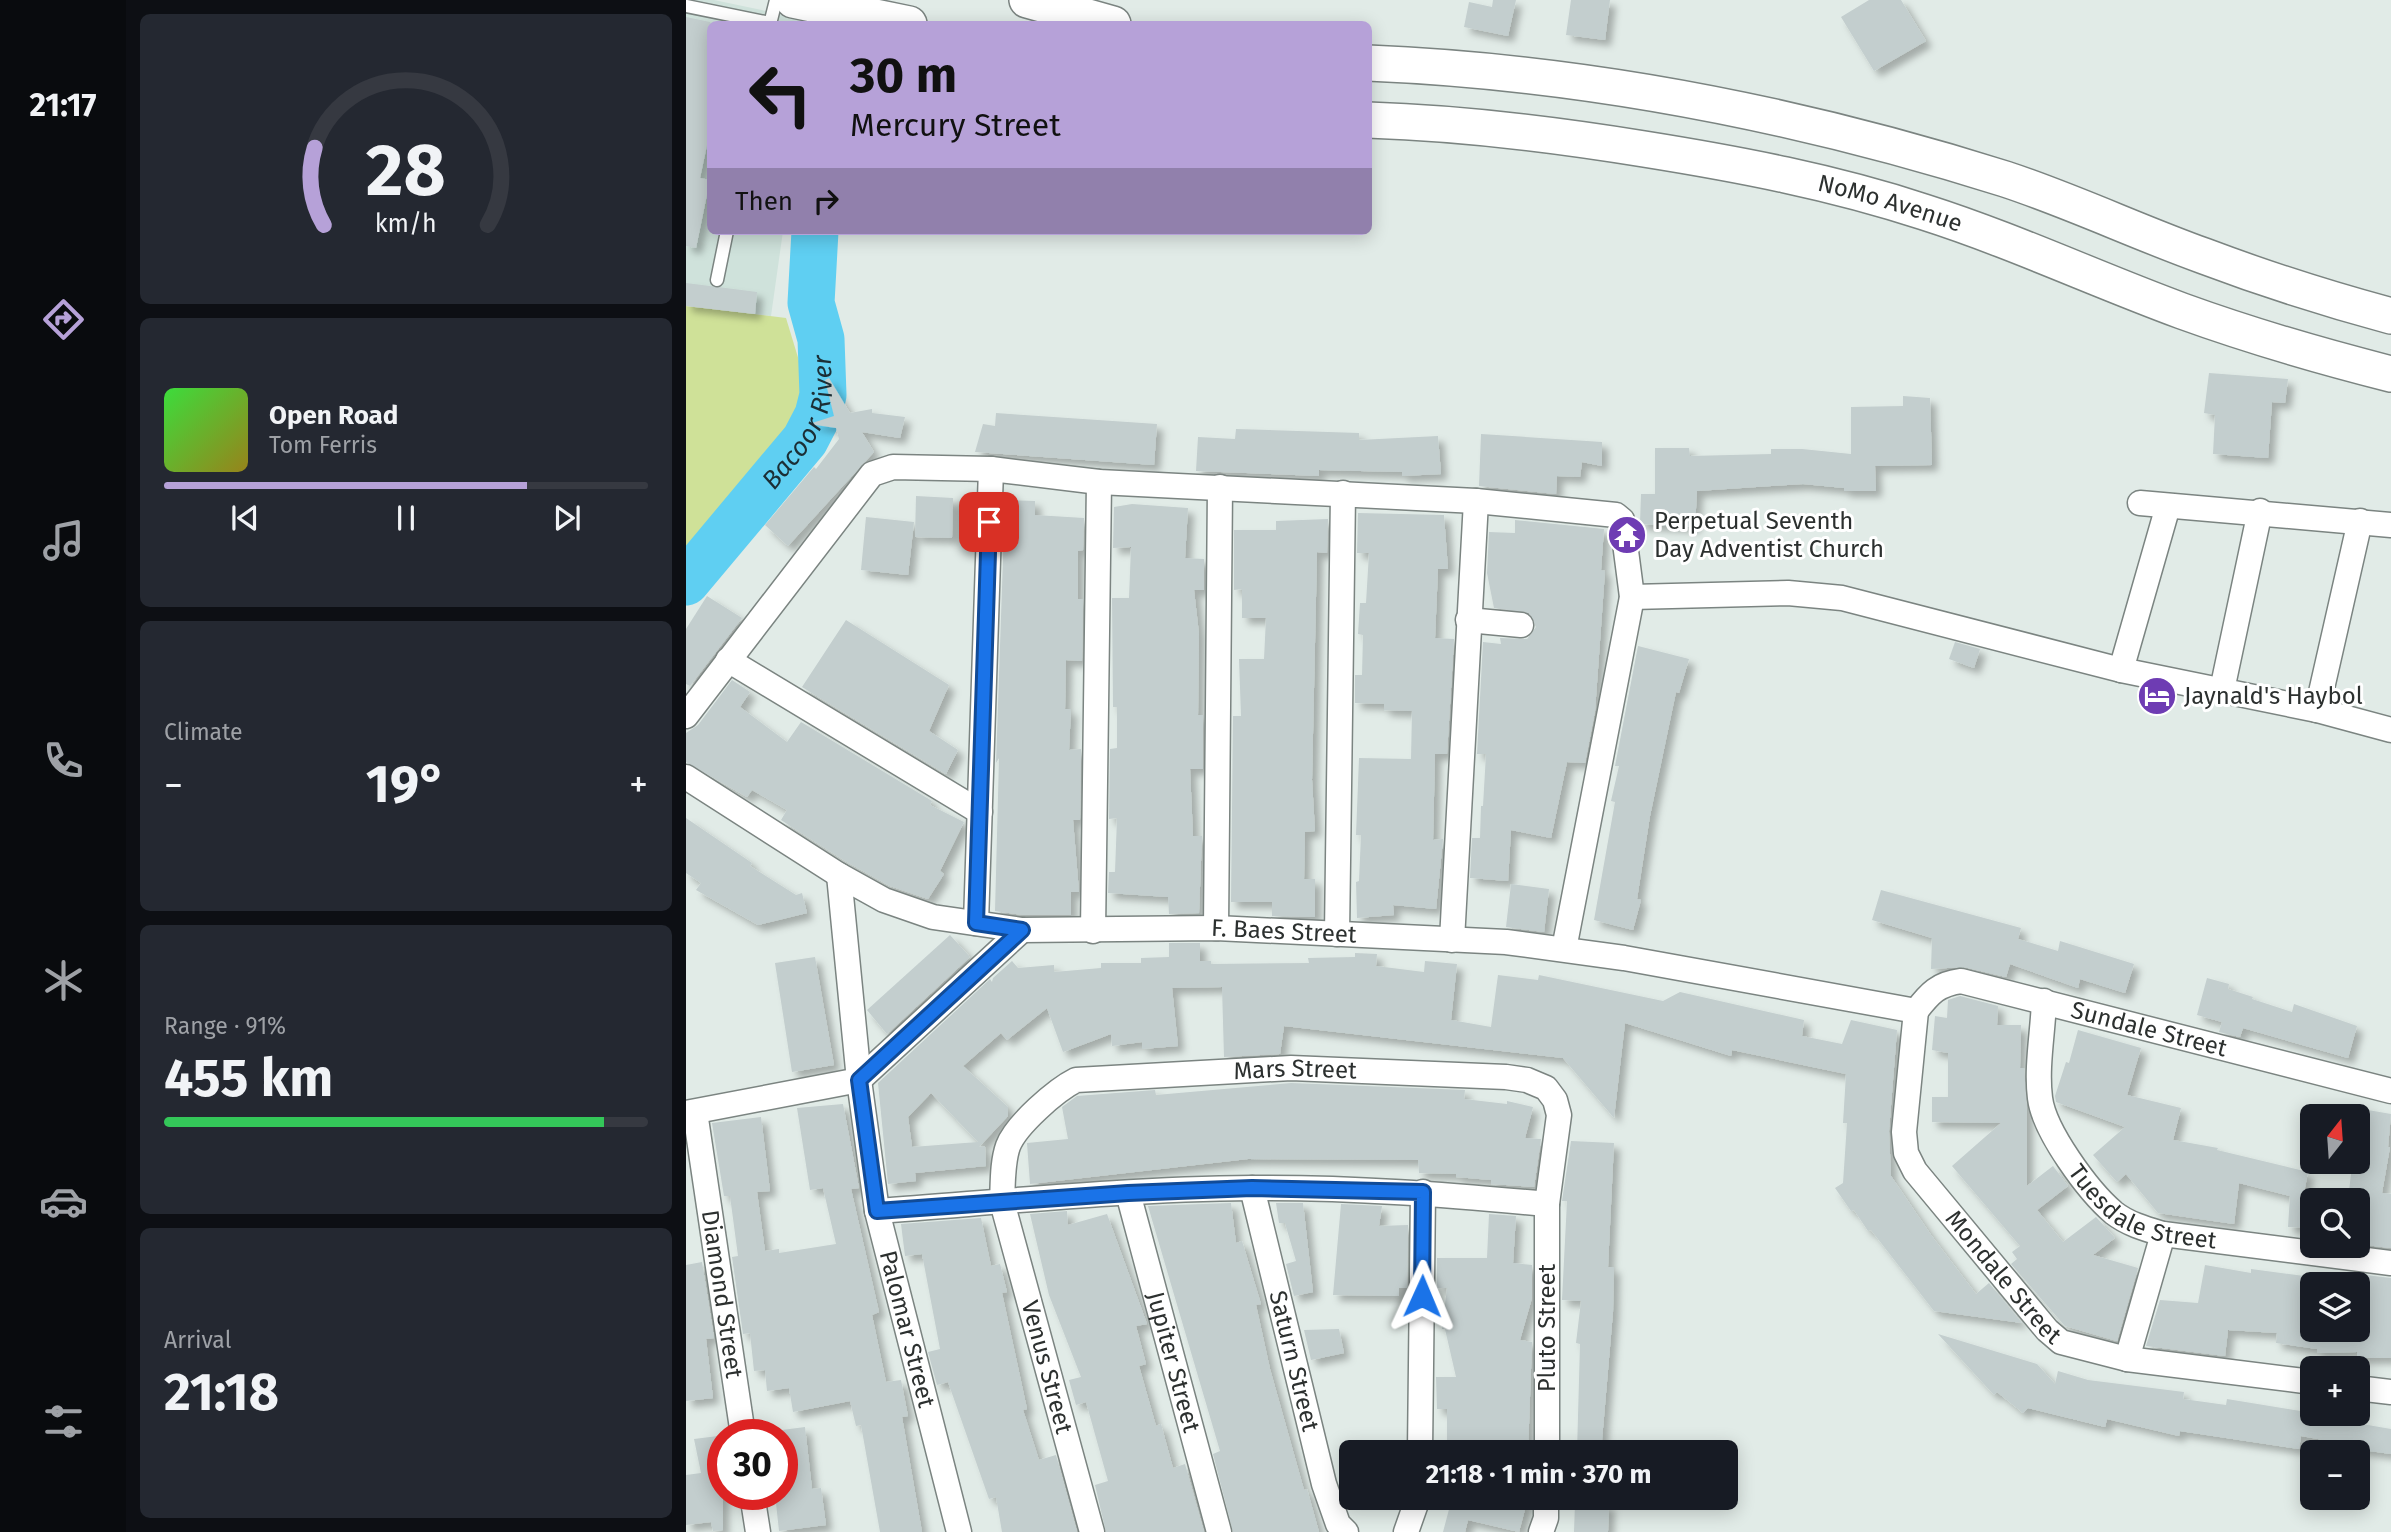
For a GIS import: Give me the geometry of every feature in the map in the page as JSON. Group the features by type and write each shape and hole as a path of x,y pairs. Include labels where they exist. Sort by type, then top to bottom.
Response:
{"main road":[{"path":"1027,0 1102,21"},
{"path":"790,14 873,21"},
{"path":"1372,64 1423,66 1554,80 1714,103 1822,128 2008,180 2203,256 2322,297 2391,316"},
{"name":"NoMo Avenue","path":"1372,120 1544,133 1707,159 1813,180 1922,211 1988,234 2181,311 2306,353 2391,373"}],"street":[{"path":"686,716 872,474 893,467 991,469 1099,482 1476,501 1616,514 1625,527 1632,597 1564,949"},
{"path":"976,923 991,469"},
{"path":"1093,930 1099,482"},
{"path":"1216,928 1220,487"},
{"path":"1336,934 1343,493"},
{"path":"1452,940 1476,501"},
{"path":"2140,503 2260,511 2391,525"},
{"path":"2121,670 2168,506"},
{"path":"2222,690 2260,511"},
{"path":"2317,710 2360,521"},
{"path":"1632,597 1788,593 1842,598 2121,670 2317,710 2391,730"},
{"path":"1468,620 1521,625"},
{"path":"728,660 980,812"},
{"name":"F. Baes Street","path":"686,777 839,875 897,904 933,917 1022,930 1216,928 1452,940 1564,949 1916,1011"},
{"name":"Palomar Street","path":"839,875 859,1080 877,1211 959,1532"},
{"path":"690,1112 859,1080 1022,930"},
{"name":"Sundale Street","path":"1916,1011 1932,990 1943,983 1961,981 2391,1091"},
{"name":"Tuesdale Street","path":"2044,1001 2039,1096 2044,1117 2055,1138 2100,1199 2130,1223 2162,1234 2391,1263"},
{"name":"Mondale Street","path":"1916,1011 1904,1132 1906,1153 1915,1171 2054,1336 2061,1342 2127,1359 2300,1381"},
{"name":"Mars Street","path":"1002,1202 1007,1148 1012,1136 1061,1088 1076,1080 1291,1068 1506,1077 1527,1080 1546,1088 1555,1100 1559,1115 1548,1204"},
{"name":"Diamond Street","path":"690,1112 740,1419"},
{"path":"877,1211 1128,1193 1252,1188 1423,1192 1548,1204"},
{"name":"Saturn Street","path":"1252,1188 1324,1483 1338,1524 1346,1532"},
{"path":"1420,1440 1423,1192"},
{"name":"Jupiter Street","path":"1128,1193 1219,1532"},
{"name":"Venus Street","path":"1002,1202 1092,1532"},
{"name":"Pluto Street","path":"1547,1440 1548,1204"},
{"path":"2127,1359 2162,1234"},
{"path":"2370,1390 2391,1392"},
{"path":"755,1510 758,1532"},
{"path":"1406,1532 1414,1510"},
{"path":"1541,1532 1546,1510"}],"lane":[{"path":"776,0 790,14"},
{"path":"686,6 790,14"},
{"path":"717,280 726,235"}],"shaded area":[{"path":"686,0 714,0 813,21 707,21 707,235 782,235 771,316 686,306"}],"green space":[{"path":"686,306 786,318 810,397 805,414 686,554"}],"building":[{"path":"1493,0 1516,0 1508,36 1464,27 1469,2 1492,7"},
{"path":"1571,0 1610,0 1605,40 1566,35"},
{"path":"1869,0 1901,0 1926,41 1874,71 1841,17"},
{"path":"686,17 707,21 707,145 700,178 707,179 707,195 696,248 686,246"},
{"path":"686,283 757,292 755,314 686,306"},
{"path":"2209,373 2288,379 2285,403 2272,402 2268,458 2213,454 2215,415 2204,413"},
{"path":"829,378 850,413 872,409 872,413 905,417 900,438 862,432 874,452 788,546 765,525 814,467 816,469 839,439 836,428 809,424 834,416 825,380"},
{"path":"1903,396 1930,398 1932,465 1875,466 1876,491 1844,491 1844,488 1803,484 1697,491 1695,527 1640,524 1641,494 1655,494 1655,448 1689,448 1690,456 1771,454 1771,449 1851,454 1851,407 1903,406"},
{"path":"996,413 1157,424 1154,465 975,452 983,424 995,426"},
{"path":"1236,429 1359,433 1359,440 1438,436 1441,474 1402,476 1402,472 1319,470 1319,476 1196,471 1198,437 1235,439"},
{"path":"1481,434 1602,442 1602,466 1582,462 1580,477 1557,476 1556,494 1479,486"},
{"path":"916,496 953,498 952,538 915,537"},
{"path":"1005,500 1035,501 1035,515 1084,518 1083,550 1078,551 1078,599 1083,599 1082,661 1066,660 1065,709 1071,709 1069,750 1081,749 1080,820 1073,820 1079,892 1071,892 1071,915 1023,915 995,911 999,758 996,763"},
{"path":"1132,504 1188,508 1185,558 1204,559 1204,590 1194,590 1199,634 1198,715 1203,715 1203,769 1190,769 1193,836 1202,836 1199,913 1169,914 1168,897 1108,893 1109,872 1115,872 1117,818 1109,819 1110,749 1117,748 1117,707 1113,707 1112,598 1129,598 1131,547 1113,548 1114,507"},
{"path":"1358,513 1444,515 1448,569 1438,569 1435,638 1454,639 1447,754 1435,754 1433,840 1443,839 1436,909 1393,905 1394,915 1357,918 1356,882 1359,881 1361,835 1356,835 1359,758 1411,759 1412,711 1384,710 1384,704 1355,703 1355,675 1362,675 1363,635 1358,634 1360,603 1366,603 1369,553 1357,553"},
{"path":"866,517 914,522 908,575 861,570"},
{"path":"1328,519 1327,553 1317,552 1312,780 1315,831 1305,832 1304,879 1315,879 1315,917 1272,916 1272,902 1231,902 1233,716 1241,716 1239,659 1264,659 1266,618 1242,618 1242,589 1234,590 1234,530 1276,530 1276,521"},
{"path":"1515,520 1604,529 1601,570 1605,571 1595,711 1585,763 1567,762 1551,838 1511,830 1508,881 1470,878 1472,838 1480,838 1486,754 1477,754 1483,642 1501,644 1500,638 1527,639 1536,627 1529,613 1494,608 1487,573 1489,532 1515,533"},
{"path":"707,596 742,618 690,686 686,684 686,629"},
{"path":"846,620 949,685 929,731 958,750 946,774 802,687"},
{"path":"1955,642 1980,649 1974,668 1949,659"},
{"path":"1638,646 1689,659 1679,693 1676,692 1650,816 1637,899 1641,900 1633,930 1594,920 1615,802 1611,801 1619,766 1615,766"},
{"path":"732,680 750,692 740,707 787,742 801,722 932,801 930,805 964,822 940,871 944,874 928,899 890,886 847,862 781,820 787,810 752,790 747,797 686,762 686,733 698,725"},
{"path":"686,818 752,863 750,866 796,895 802,893 807,913 758,925 696,890 701,883 686,873"},
{"path":"1511,884 1549,889 1544,932 1506,927"},
{"path":"1881,890 2021,928 2018,939 2058,951 2060,941 2134,964 2125,993 2080,979 2078,988 2010,964 2006,977 1964,967 1931,969 1932,938 1872,920"},
{"path":"950,935 970,957 887,1034 867,1010"},
{"path":"1169,943 1200,943 1200,961 1211,961 1211,964 1309,963 1308,958 1355,957 1355,953 1377,954 1376,966 1424,972 1425,961 1457,964 1451,1020 1491,1027 1498,975 1538,980 1539,975 1663,1001 1680,992 1804,1020 1802,1036 1842,1044 1851,1020 1897,1030 1889,1131 1891,1176 1976,1294 1989,1283 2022,1323 1934,1311 1871,1230 1868,1231 1854,1210 1851,1211 1835,1188 1843,1183 1847,1123 1843,1123 1846,1074 1732,1050 1731,1056 1625,1023 1614,1118 1563,1058 1284,1026 1280,1054 1224,1057 1222,987 1172,988 1178,1046 1142,1049 1142,1042 1112,1046 1111,1034 1063,1052 1047,1008 1007,1040 1001,1033 963,1066 1008,1107 1008,1116 979,1147 985,1146 986,1166 915,1173 916,1181 888,1184 878,1083 1012,961 1018,968 1054,965 1054,972 1101,968 1101,963 1141,963 1141,958 1169,957","holes":["931,1093 978,1142 912,1147 908,1117"]},
{"path":"815,957 834,1065 792,1072 775,963"},
{"path":"2207,978 2229,984 2228,989 2253,997 2252,999 2292,1012 2294,1004 2357,1026 2348,1058 2243,1028 2240,1037 2219,1032 2222,1022 2197,1015"},
{"path":"1960,996 1998,1006 1997,1025 2021,1025 2020,1068 2024,1068 2027,1108 2027,1186 2053,1166 2068,1186 2037,1210 2063,1242 2096,1217 2115,1238 2093,1255 2138,1268 2117,1341 2065,1326 2011,1264 2017,1259 2012,1252 2020,1246 1952,1166 2001,1123 1932,1122 1932,1097 1948,1097 1948,1053 1932,1050 1935,1016 1947,1018 1948,1000"},
{"path":"2078,1030 2141,1048 2127,1095 2181,1108 2173,1140 2218,1148 2217,1150 2308,1174 2305,1188 2300,1188 2300,1228 2288,1227 2290,1196 2239,1183 2234,1224 2158,1213 2126,1174 2117,1182 2093,1155 2125,1127 2056,1102 2055,1096 2066,1062 2069,1063"},
{"path":"1291,1083 1465,1090 1464,1099 1507,1104 1507,1101 1533,1107 1525,1138 1541,1139 1534,1187 1491,1184 1491,1180 1456,1177 1456,1174 1419,1173 1418,1160 1248,1159 1030,1184 1027,1143 1068,1139 1062,1107 1077,1096 1155,1090 1156,1095"},
{"path":"843,1104 859,1188 851,1189 879,1312 872,1315 886,1382 901,1380 908,1416 902,1417 922,1532 880,1532 861,1425 856,1426 850,1401 793,1412 789,1388 767,1391 765,1370 754,1371 750,1333 743,1334 732,1257 738,1256 730,1196 724,1196 712,1123 761,1117 770,1191 757,1192 765,1251 779,1249 779,1253 836,1244 823,1188 810,1190 797,1108"},
{"path":"2370,1110 2391,1114 2390,1147 2382,1193 2391,1194 2391,1248 2370,1246 2370,1188 2349,1188 2351,1174 2370,1174"},
{"path":"1571,1141 1614,1143 1608,1267 1614,1267 1613,1312 1602,1440 1577,1440 1580,1344 1576,1343 1581,1301 1562,1300 1567,1201 1562,1201"},
{"path":"1231,1203 1236,1243 1242,1241 1261,1304 1256,1305 1270,1369 1304,1490 1307,1489 1319,1532 1233,1532 1213,1454 1220,1451 1148,1206"},
{"path":"1276,1203 1303,1203 1313,1292 1294,1296 1286,1264 1296,1261 1285,1223 1279,1223"},
{"path":"1341,1204 1382,1206 1379,1226 1408,1225 1407,1288 1399,1288 1399,1296 1333,1295"},
{"path":"1067,1211 1068,1225 1107,1214 1147,1324 1136,1326 1146,1364 1139,1366 1156,1426 1161,1424 1173,1468 1185,1464 1204,1532 1106,1532 1095,1485 1108,1481 1086,1402 1076,1405 1069,1380 1081,1377 1049,1295 1030,1214"},
{"path":"1489,1214 1516,1216 1513,1263 1532,1265 1532,1298 1520,1340 1532,1342 1528,1440 1447,1440 1447,1409 1437,1409 1436,1377 1456,1377 1445,1329 1442,1329 1447,1288 1437,1288 1437,1258 1487,1258"},
{"path":"981,1218 991,1266 1000,1264 1007,1292 1002,1293 1027,1409 1023,1410 1039,1460 1056,1455 1077,1532 1002,1532 996,1497 989,1499 948,1382 937,1385 928,1352 940,1349 922,1254 905,1256 901,1224"},
{"path":"702,1262 714,1338 706,1339 713,1398 686,1401 686,1265"},
{"path":"2205,1265 2251,1273 2251,1269 2300,1275 2300,1342 2370,1342 2370,1276 2391,1278 2391,1358 2357,1356 2357,1352 2317,1353 2317,1349 2276,1343 2277,1333 2228,1330 2225,1356 2146,1346 2160,1300 2198,1303"},
{"path":"1339,1329 1344,1353 1311,1360 1304,1330"},
{"path":"1938,1334 2037,1364 2055,1384 2058,1371 2088,1380 2184,1392 2183,1399 2226,1405 2227,1399 2300,1411 2300,1426 2370,1425 2391,1429 2391,1454 2370,1451 2370,1440 2324,1440 2301,1436 2299,1449 2180,1431 2179,1436 2107,1419 2105,1427 2028,1408 2023,1413 1997,1392 1994,1395"},
{"path":"805,1427 812,1489 821,1488 826,1525 779,1531 777,1510 798,1510 798,1428"},
{"path":"707,1437 707,1510 723,1510 723,1530 713,1531 711,1522 686,1525 686,1475 701,1473 694,1439"},
{"path":"1449,1510 1525,1510 1519,1532 1468,1520 1465,1532 1443,1532"},
{"path":"1575,1510 1609,1510 1608,1532 1574,1532"}],"waterway":[{"name":"Bacoor River","path":"686,582 805,440 818,415 823,395 821,339 811,303 815,235"}],"place":[{"name":"Perpetual Seventh Day Adventist Church","path":"1627,535"},
{"name":"Jaynald's Haybol","path":"2157,696"}],"route":[{"path":"989,522 976,923 1022,930 859,1080 877,1211 1128,1193 1252,1188 1423,1192 1422,1296"}]}
